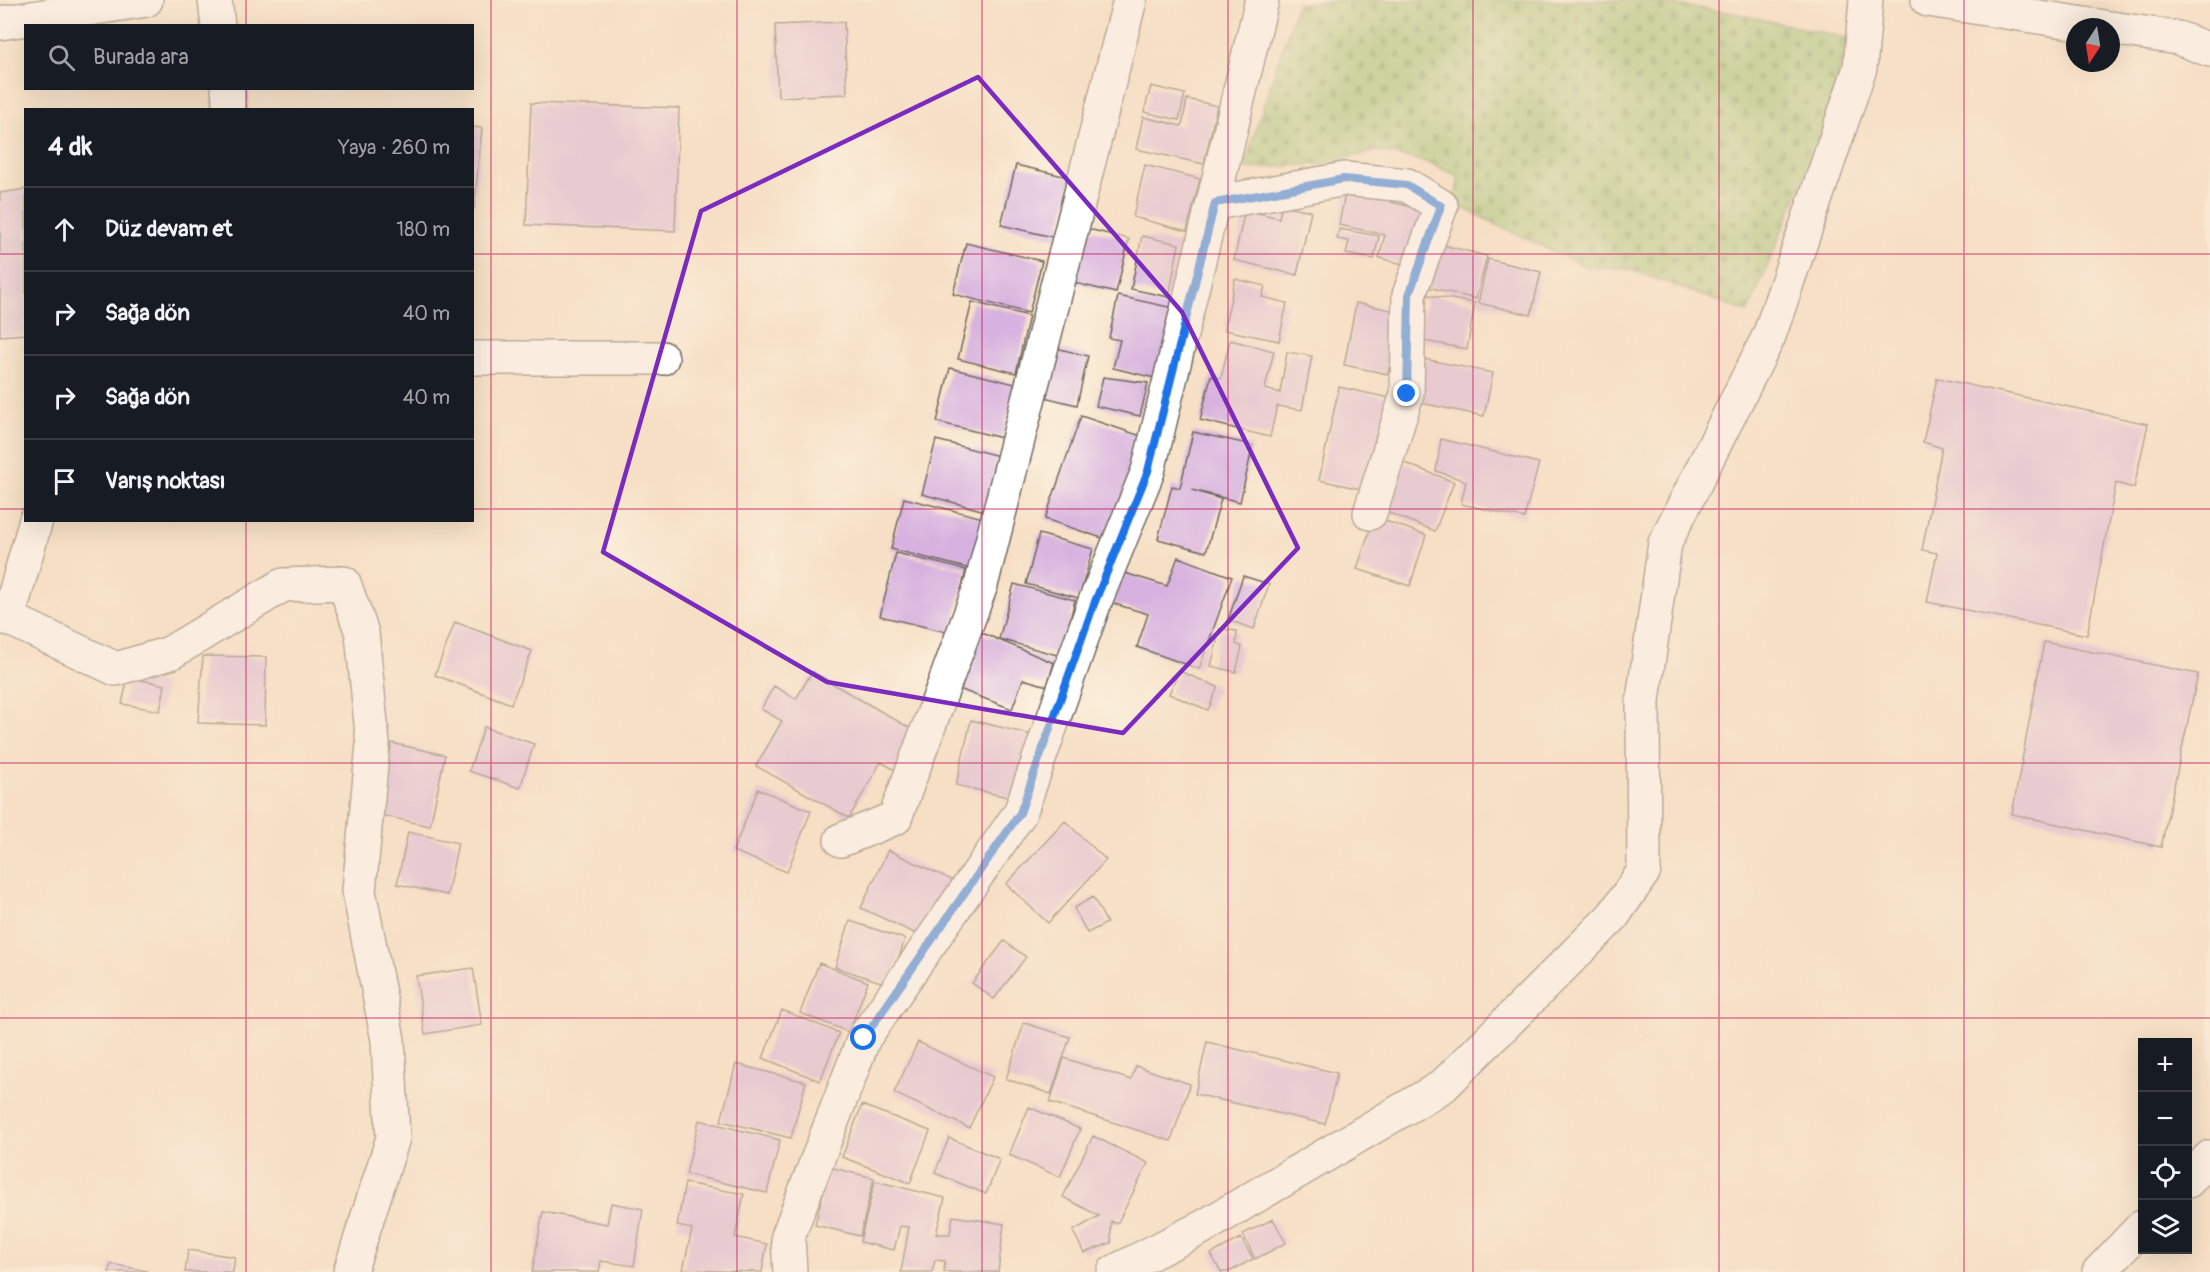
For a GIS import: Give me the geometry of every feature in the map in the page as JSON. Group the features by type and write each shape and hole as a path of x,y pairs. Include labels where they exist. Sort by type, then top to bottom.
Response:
{"street":[{"path":"0,23 146,0"},
{"path":"215,0 218,24"},
{"path":"841,840 895,818 981,585 1130,0"},
{"path":"790,1272 788,1236 864,1038 1020,813 1094,604 1148,471 1215,203 1262,0"},
{"path":"1114,1272 1205,1226 1443,1086 1612,916 1644,871 1642,700 1665,543 1769,336 1860,68 1866,0"},
{"path":"1928,0 1999,5 2066,19"},
{"path":"2120,29 2178,39 2210,50"},
{"path":"228,90 230,108"},
{"path":"1215,203 1344,179 1407,185 1441,206 1409,295 1407,394 1370,513"},
{"path":"474,357 662,358"},
{"path":"35,522 4,618 116,669 170,653 283,585 344,583 362,633 373,744 359,891 388,1040 393,1138 350,1272"},
{"path":"2192,1176 2210,1157"},
{"path":"2099,1272 2138,1231"}],"highlighted area":[{"path":"978,77 1182,312 1298,548 1123,733 827,682 603,552 701,211"}],"green space":[{"path":"1348,0 1638,0 1733,13 1847,38 1827,123 1748,312 1629,269 1588,268 1454,204 1459,176 1423,161 1378,151 1320,164 1243,169 1297,4"}],"building":[{"path":"844,22 847,94 778,97 775,25"},
{"path":"1151,86 1185,94 1179,120 1144,112"},
{"path":"1187,99 1217,106 1204,164 1136,149 1143,117 1182,126"},
{"path":"531,103 679,108 675,231 526,225"},
{"path":"474,127 482,128 474,208"},
{"path":"1016,165 1072,178 1057,238 1001,225"},
{"path":"1145,165 1200,179 1187,231 1133,217"},
{"path":"1347,183 1393,193 1391,202 1428,211 1415,267 1379,258 1385,235 1339,225"},
{"path":"24,189 24,334 0,336 0,193"},
{"path":"1282,205 1311,211 1297,275 1234,260 1245,210 1279,218"},
{"path":"1076,226 1129,239 1116,293 1063,280"},
{"path":"1339,229 1379,236 1374,259 1346,254 1349,241 1337,239"},
{"path":"1142,236 1179,244 1169,297 1131,289"},
{"path":"966,243 1042,261 1029,313 953,294"},
{"path":"1435,243 1487,256 1476,299 1424,286"},
{"path":"1488,259 1541,272 1531,315 1478,303"},
{"path":"1235,279 1265,286 1262,297 1287,303 1279,341 1224,330"},
{"path":"1427,295 1475,303 1467,349 1419,340"},
{"path":"1118,296 1178,309 1159,379 1113,368 1120,340 1109,338"},
{"path":"972,302 1029,316 1016,373 958,359"},
{"path":"1356,303 1401,312 1388,374 1344,365"},
{"path":"1230,340 1274,351 1265,389 1280,393 1287,352 1312,356 1302,410 1277,406 1270,437 1200,420 1211,376 1221,378"},
{"path":"1048,346 1088,356 1077,405 1036,395"},
{"path":"1424,359 1493,373 1484,416 1416,402"},
{"path":"950,368 1015,384 1002,438 937,422"},
{"path":"1103,377 1148,383 1140,416 1096,406"},
{"path":"1937,378 2148,424 2134,488 2116,483 2087,635 1927,602 1937,553 1922,550 1942,448 1923,442"},
{"path":"1339,387 1390,398 1370,491 1319,480"},
{"path":"1081,416 1144,437 1108,540 1045,519"},
{"path":"1193,432 1253,445 1240,502 1192,490 1221,499 1206,552 1158,539 1172,486 1180,488"},
{"path":"1441,439 1539,463 1524,518 1461,504 1466,481 1436,471"},
{"path":"936,440 999,456 985,511 922,494"},
{"path":"1399,461 1454,482 1435,531 1379,509"},
{"path":"904,498 987,519 975,570 891,549"},
{"path":"1374,517 1426,535 1410,586 1357,569"},
{"path":"1039,534 1093,549 1079,598 1026,584"},
{"path":"896,553 966,570 951,633 880,616"},
{"path":"1178,557 1232,577 1199,669 1137,647 1148,614 1105,601 1115,570 1167,586"},
{"path":"1243,576 1269,584 1254,629 1228,620"},
{"path":"1014,584 1075,600 1061,656 999,639"},
{"path":"455,622 532,651 511,704 435,675"},
{"path":"1220,629 1237,631 1236,644 1242,647 1236,672 1211,666"},
{"path":"980,632 1054,663 1047,686 1023,679 1012,709 959,689"},
{"path":"2044,642 2198,674 2161,847 2012,814"},
{"path":"203,656 266,657 265,725 198,723"},
{"path":"1179,671 1218,687 1208,710 1169,694"},
{"path":"812,672 917,732 895,770 881,762 849,818 756,766 782,721 761,709 774,686 796,699"},
{"path":"128,677 165,685 160,711 122,704"},
{"path":"971,720 1032,735 1016,799 956,785"},
{"path":"484,727 534,744 520,788 469,771"},
{"path":"392,743 445,755 430,826 376,814"},
{"path":"758,789 811,811 787,872 733,851"},
{"path":"1065,821 1106,860 1048,923 1006,884"},
{"path":"408,832 458,843 447,895 397,884"},
{"path":"888,850 954,881 927,939 861,908"},
{"path":"1093,897 1107,923 1087,933 1074,908"},
{"path":"850,921 905,939 890,985 835,967"},
{"path":"1004,941 1026,957 994,999 972,983"},
{"path":"819,963 868,982 849,1032 800,1013"},
{"path":"473,968 482,1025 425,1034 416,976"},
{"path":"782,1010 839,1033 820,1081 763,1058"},
{"path":"1024,1023 1070,1037 1051,1094 1006,1079"},
{"path":"918,1042 993,1077 969,1128 894,1093"},
{"path":"1207,1042 1337,1073 1325,1124 1195,1094"},
{"path":"1064,1058 1131,1080 1136,1066 1190,1084 1171,1141 1050,1102"},
{"path":"736,1064 806,1082 791,1138 721,1121"},
{"path":"862,1105 930,1131 910,1183 842,1157"},
{"path":"1029,1107 1080,1129 1060,1177 1009,1155"},
{"path":"699,1120 780,1140 767,1193 686,1174"},
{"path":"1093,1136 1148,1163 1117,1224 1111,1221 1111,1243 1084,1253 1073,1231 1099,1216 1063,1197"},
{"path":"949,1138 1000,1159 986,1194 935,1173"},
{"path":"829,1167 874,1178 860,1236 815,1225"},
{"path":"875,1181 945,1198 936,1234 950,1234 953,1216 1004,1224 998,1272 944,1272 945,1261 935,1260 932,1272 901,1272 909,1227 900,1226 894,1250 860,1242"},
{"path":"685,1183 744,1194 735,1237 767,1244 762,1272 683,1270 692,1229 677,1226"},
{"path":"611,1203 643,1209 634,1266 601,1261 599,1272 532,1272 543,1212 607,1224"},
{"path":"1273,1219 1286,1243 1255,1259 1243,1234"},
{"path":"1241,1238 1253,1259 1229,1272 1221,1272 1211,1254"},
{"path":"188,1250 235,1257 233,1272 185,1272"},
{"path":"111,1264 147,1271 147,1272 109,1272"}],"route":[{"path":"864,1038 1020,813 1094,604 1148,471 1215,203 1344,179 1407,185 1441,206 1409,295 1407,394"}]}
